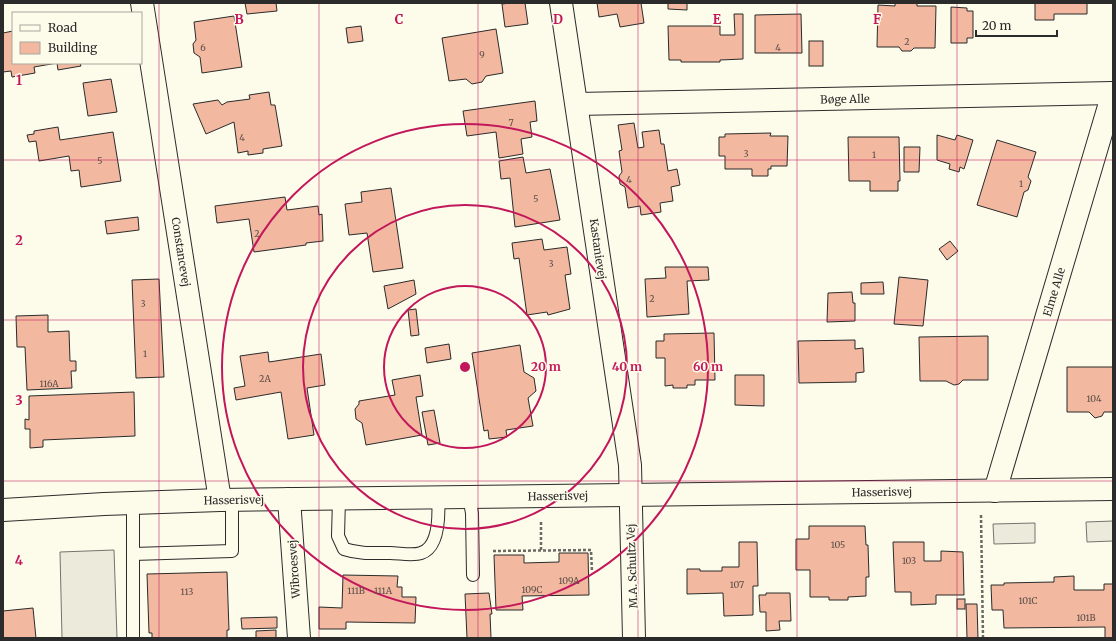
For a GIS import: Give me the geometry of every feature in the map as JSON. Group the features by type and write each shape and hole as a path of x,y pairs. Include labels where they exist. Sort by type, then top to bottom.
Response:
{"street":[{"name":"Constancevej","path":"142,3 226,500"},
{"name":"Kastanievej","path":"561,3 630,465 630,495"},
{"name":"Bøge Alle","path":"577,104 1113,93"},
{"name":"Elme Alle","path":"995,491 1113,93"},
{"name":"Hasserisvej","path":"3,510 226,500 1113,489"},
{"name":"M.A. Schultz Vej","path":"630,495 634,638"},
{"name":"Wibroesvej","path":"289,499 299,638"}],"lane":[{"path":"339,499 338,536 344,549 357,553 421,554 430,547 437,531 439,513 438,497"},
{"path":"469,497 472,512 473,575"},
{"path":"133,554 232,551 226,500"},
{"path":"133,503 133,638"}],"path":[{"path":"981,512 984,638"},
{"path":"541,519 541,550"},
{"path":"472,551 591,550 592,572"}],"shaded area":[{"path":"1113,521 1113,541 1087,542 1086,522"},
{"path":"1035,523 1035,543 994,544 993,524"},
{"path":"114,550 117,638 62,638 60,552"}],"building":[{"path":"245,3 276,3 277,11 247,14"},
{"path":"525,3 528,24 505,27 502,4"},
{"path":"597,3 641,3 644,23 620,27 617,14 599,17"},
{"path":"668,3 687,3 687,10 668,9"},
{"path":"895,3 917,3 917,6 936,6 935,48 914,48 911,51 902,51 899,47 877,47 878,5 895,6"},
{"path":"1035,3 1087,3 1087,14 1054,14 1054,20 1035,20"},
{"path":"951,7 967,8 967,11 973,11 973,38 967,38 967,43 951,43"},
{"path":"734,14 743,14 743,59 720,60 720,62 681,62 681,60 669,60 668,26 720,26 720,35 735,35"},
{"path":"801,14 802,53 755,53 755,15"},
{"path":"234,16 242,67 202,73 200,57 194,53 193,44 196,40 194,22"},
{"path":"361,26 363,41 348,43 346,28"},
{"path":"496,29 503,73 486,76 482,82 472,84 466,79 449,81 442,38"},
{"path":"12,31 12,64 51,64 34,67 35,73 12,77 11,71 3,72 3,33"},
{"path":"809,41 823,41 823,66 809,66"},
{"path":"57,64 80,64 81,66 58,70"},
{"path":"111,79 117,112 88,116 83,83"},
{"path":"269,92 271,105 275,105 282,146 263,149 263,153 248,155 248,151 238,153 234,122 206,134 193,104 218,100 222,105 227,102 250,99 249,95"},
{"path":"535,101 537,121 530,122 532,137 521,139 523,154 499,158 496,132 467,136 463,111"},
{"path":"634,123 638,148 644,147 642,132 659,130 661,144 664,144 668,171 677,169 680,185 671,187 673,201 660,203 661,212 641,215 640,206 628,208 625,187 620,184 619,176 622,172 619,151 622,150 618,125"},
{"path":"58,127 60,140 113,132 121,181 81,187 79,170 71,171 69,156 39,161 36,141 29,142 27,135 34,134 34,131"},
{"path":"771,133 770,136 788,136 787,166 771,166 771,169 768,169 768,176 752,176 752,169 725,169 725,156 719,156 719,137 725,137 725,134"},
{"path":"937,135 955,140 957,135 973,140 964,169 960,167 959,172 949,169 950,164 937,160"},
{"path":"848,137 899,137 900,181 898,181 898,191 870,191 870,181 849,181"},
{"path":"997,140 1036,152 1028,177 1031,181 1028,190 1024,192 1017,217 977,205"},
{"path":"904,147 920,147 919,172 904,172"},
{"path":"523,157 526,173 550,169 560,220 515,227 510,178 501,179 499,161"},
{"path":"391,188 403,268 373,272 367,233 349,235 345,204 362,202 361,192"},
{"path":"285,197 287,210 318,206 319,215 322,214 323,241 306,243 306,245 254,252 249,219 217,223 215,206"},
{"path":"138,217 139,230 107,234 105,221"},
{"path":"542,239 544,250 567,247 571,274 565,275 570,309 548,315 547,312 527,315 519,258 514,259 512,243"},
{"path":"950,241 958,251 947,260 939,249"},
{"path":"665,267 708,267 709,280 687,281 689,314 647,317 645,279 666,278"},
{"path":"899,277 928,280 923,326 894,324"},
{"path":"159,279 164,377 136,378 132,280"},
{"path":"414,280 416,294 388,309 384,286"},
{"path":"883,282 884,294 861,294 861,283"},
{"path":"852,292 853,303 855,303 855,321 827,322 828,293"},
{"path":"416,309 419,335 411,336 408,310"},
{"path":"48,315 48,332 69,331 70,361 76,361 76,371 71,371 72,388 27,390 25,347 17,347 16,316"},
{"path":"714,333 715,380 695,380 695,385 687,385 687,388 673,388 673,385 665,386 665,358 656,358 656,341 664,341 664,334"},
{"path":"988,336 988,380 963,380 959,384 954,385 946,381 920,381 919,337"},
{"path":"855,340 855,349 863,348 864,372 856,373 856,382 799,383 798,341"},
{"path":"449,344 451,359 427,363 425,348"},
{"path":"520,345 524,372 534,378 536,391 528,398 533,426 506,430 507,437 489,439 488,430 484,431 472,353"},
{"path":"268,352 269,362 321,354 325,385 307,388 314,435 288,439 281,392 236,400 234,388 245,386 240,356"},
{"path":"1067,367 1113,367 1113,412 1104,412 1102,416 1095,418 1089,412 1067,412"},
{"path":"420,375 423,396 416,397 422,435 366,445 362,423 356,419 355,409 359,404 359,401 395,395 392,380"},
{"path":"735,375 764,375 764,406 735,405"},
{"path":"134,392 135,436 43,440 43,447 30,448 30,429 25,429 25,419 29,420 29,396"},
{"path":"434,410 440,443 428,445 422,412"},
{"path":"809,526 865,526 866,545 868,545 869,577 866,577 866,596 848,597 848,600 829,600 829,597 810,597 810,570 796,570 796,539 809,539"},
{"path":"739,542 757,542 758,586 753,586 753,615 724,616 723,593 687,594 687,569 700,569 700,571 722,571 722,567 739,567"},
{"path":"893,542 924,542 924,561 941,561 941,551 963,552 964,595 936,595 936,604 911,605 911,592 895,592"},
{"path":"559,553 588,553 589,595 522,596 523,610 496,610 494,555 524,555 524,563 559,562"},
{"path":"227,572 229,630 227,630 227,638 152,638 152,633 149,633 147,574"},
{"path":"343,575 398,576 397,587 402,587 402,597 416,597 415,623 346,622 346,629 319,629 319,607 342,608"},
{"path":"1074,576 1074,590 1104,590 1104,584 1113,584 1113,638 1105,638 1105,627 1004,628 1003,610 992,610 991,585 1004,585 1004,583 1054,582 1054,577"},
{"path":"489,593 492,614 490,614 491,638 467,638 465,594"},
{"path":"766,593 790,593 791,621 779,621 780,630 766,631 766,612 760,612 759,595 766,595"},
{"path":"957,599 965,599 965,609 957,609"},
{"path":"966,604 977,604 978,638 967,638"},
{"path":"33,608 36,638 3,638 3,611"},
{"path":"277,617 277,628 242,629 241,618"},
{"path":"276,630 276,638 256,638 256,631"}]}
